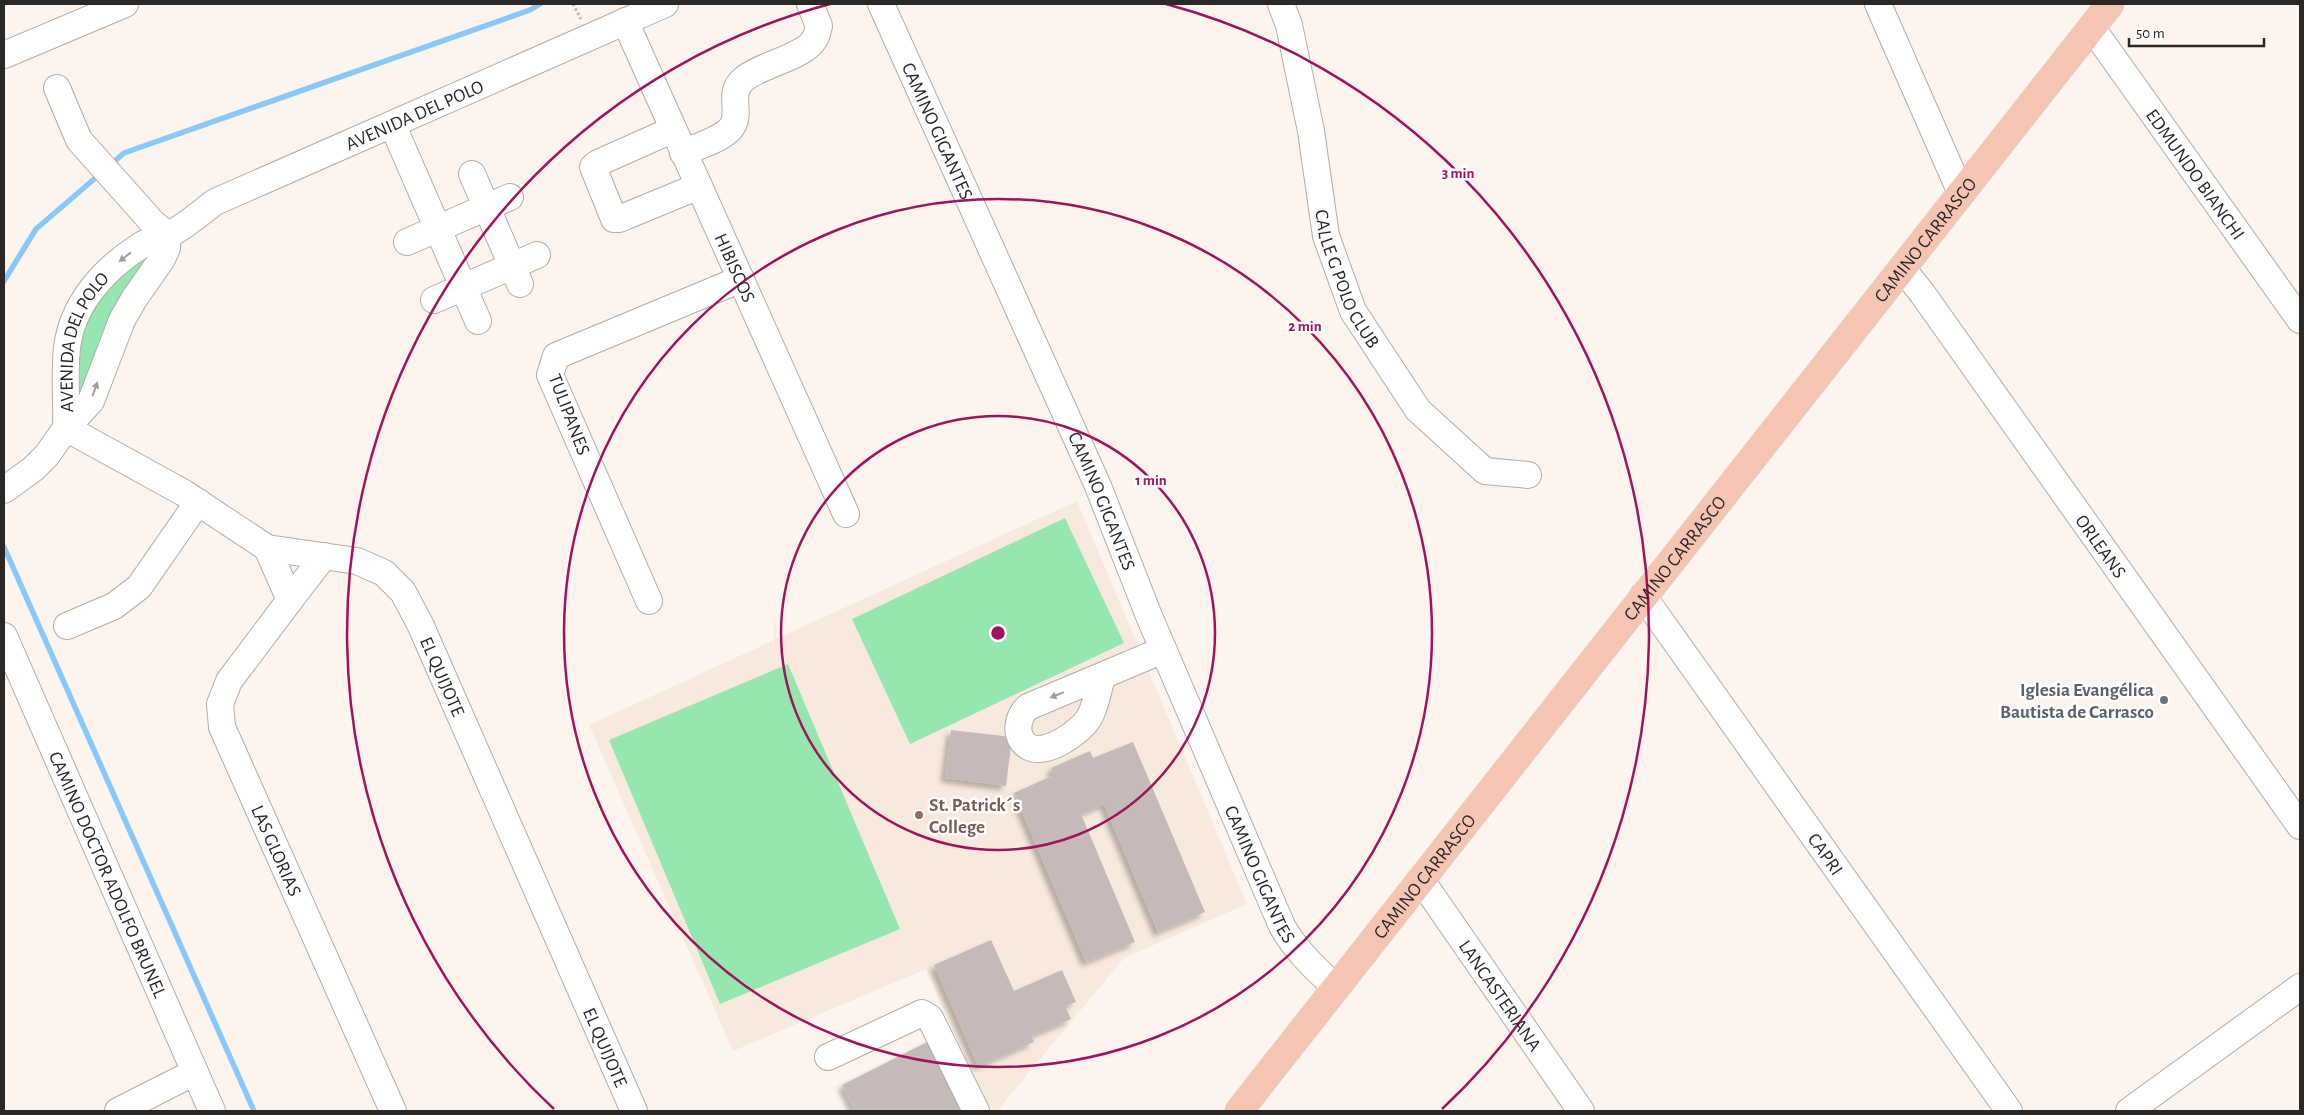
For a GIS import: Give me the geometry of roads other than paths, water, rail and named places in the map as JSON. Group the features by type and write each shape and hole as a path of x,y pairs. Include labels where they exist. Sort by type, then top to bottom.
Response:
{"main road":[{"name":"CAMINO CARRASCO","path":"1239,1111 2110,4"}],"street":[{"path":"4,55 125,4"},
{"name":"AVENIDA DEL POLO","path":"66,428 67,348 81,305 91,289 123,258 142,244 168,235 215,202 393,126 665,4"},
{"path":"699,186 619,220 614,219 593,168 598,163 678,141 724,134 731,128 736,118 735,90 744,78 799,52 814,41 819,26 810,4"},
{"name":"CAMINO GIGANTES","path":"881,4 1098,486 1163,650 1282,926 1307,961 1335,987"},
{"name":"CALLE G POLO CLUB","path":"1281,4 1289,25 1311,131 1326,236 1353,311 1418,410 1485,471 1528,475"},
{"path":"1878,4 1961,193"},
{"name":"HIBISCOS","path":"625,21 846,514"},
{"name":"EDMUNDO BIANCHI","path":"2092,28 2300,320"},
{"path":"57,88 79,140 153,223 168,235"},
{"path":"393,126 478,321"},
{"path":"472,174 498,202 516,275"},
{"path":"407,242 498,202"},
{"name":"AVENIDA DEL POLO","path":"4,490 40,462 66,428 91,401 118,328 134,299 162,259 167,248 168,235"},
{"path":"434,300 463,288 516,275 537,255"},
{"name":"ORLEANS","path":"1902,268 1922,293 2300,826"},
{"name":"TULIPANES","path":"649,601 550,375 551,364 556,356 741,279"},
{"name":"EL QUIJOTE","path":"66,428 198,502 267,548 370,565 384,573 403,592 420,624 634,1111"},
{"path":"67,626 114,606 139,587 198,502"},
{"path":"267,548 290,600"},
{"name":"LAS GLORIAS","path":"324,556 229,681 220,704 222,727 393,1111"},
{"name":"CAPRI","path":"1643,596 2009,1111"},
{"name":"CAMINO DOCTOR ADOLFO BRUNEL","path":"4,636 212,1111"},
{"path":"1102,677 1163,650"},
{"name":"LANCASTERIANA","path":"1421,880 1581,1111"},
{"path":"2129,1111 2300,987"},
{"path":"828,1057 922,1013 930,1018 976,1111"},
{"path":"118,1111 195,1072"}],"waterway":[{"path":"111,164 124,153 530,10 540,4"},
{"path":"4,281 36,229 100,174"},
{"path":"4,547 254,1111"}],"place":[{"name":"Iglesia Evangélica Bautista de Carrasco","path":"2164,700"},
{"name":"St. Patrick´s College","path":"919,815"}]}
